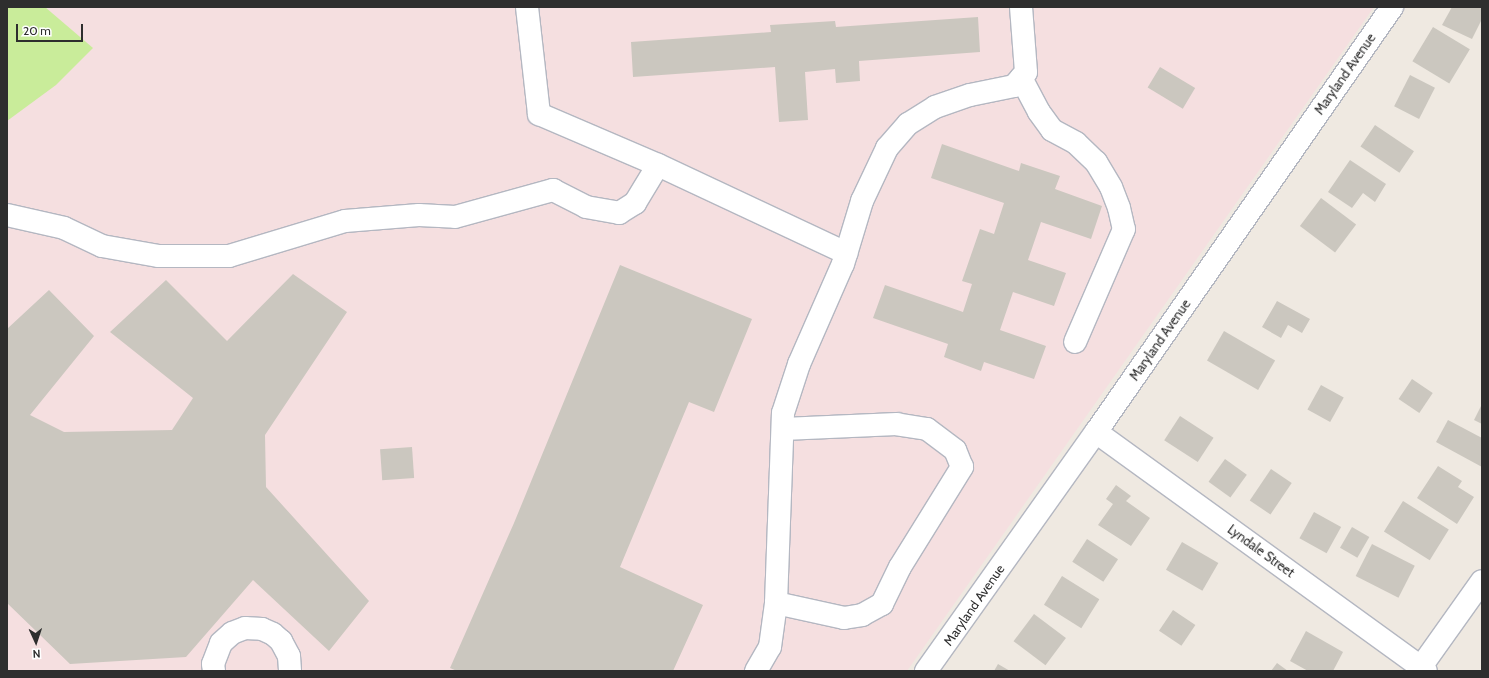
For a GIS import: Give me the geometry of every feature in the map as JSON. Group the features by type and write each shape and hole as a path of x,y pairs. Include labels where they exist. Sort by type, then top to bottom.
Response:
{"street":[{"path":"527,7 539,114 658,165 846,253"},
{"path":"756,671 770,647 776,603 783,413 799,364 846,253 862,201 887,148 908,124 935,107 970,95 1014,86 1026,72 1021,7"},
{"name":"Maryland Avenue","path":"926,671 1096,432 1392,7"},
{"path":"1021,78 1038,112 1052,130 1076,142 1096,162 1114,194 1124,229 1075,342"},
{"path":"7,215 64,228 102,246 159,256 229,256 345,221 419,215 455,217 553,190 586,207 619,213 635,203 658,165"},
{"path":"776,603 844,618 862,615 882,604 900,568 962,467 955,450 927,429 897,424 783,429"},
{"name":"Lyndale Street","path":"1096,432 1422,670"},
{"path":"1422,670 1482,582"},
{"path":"214,671 213,664 221,643 232,633 245,628 262,629 273,634 281,641 289,656 290,671"}],"shaded area":[{"path":"7,7 1374,7 907,671 7,671"}],"green space":[{"path":"7,7 45,7 93,48 56,85 7,121"}],"building":[{"path":"1452,7 1482,8 1482,19 1472,39 1442,25"},
{"path":"978,17 980,52 859,61 860,81 836,83 835,69 805,72 808,120 779,122 775,67 633,77 631,42 771,32 770,25 835,21 836,27"},
{"path":"1433,27 1470,49 1449,83 1412,61"},
{"path":"1160,67 1195,88 1183,109 1148,88"},
{"path":"1410,75 1435,88 1419,119 1394,106"},
{"path":"1375,125 1414,151 1399,173 1360,147"},
{"path":"942,144 1019,171 1021,163 1060,176 1055,189 1102,206 1091,239 1041,222 1028,260 1066,273 1054,306 1013,292 1000,330 1046,346 1034,379 984,362 981,371 944,357 948,344 873,318 885,285 963,312 972,284 962,281 980,229 994,234 1004,203 931,178"},
{"path":"1350,160 1386,184 1375,202 1363,193 1352,208 1328,192"},
{"path":"1321,198 1356,224 1335,252 1300,226"},
{"path":"620,265 752,319 714,412 689,402 620,567 703,605 673,671 457,671 450,668 514,523"},
{"path":"293,274 347,312 265,435 266,487 369,601 329,651 253,580 186,657 70,664 7,603 7,329 49,290 94,336 30,415 64,432 172,430 193,398 110,332 166,280 227,341"},
{"path":"1277,301 1310,319 1302,333 1288,325 1281,338 1262,327"},
{"path":"1224,331 1275,360 1258,390 1207,360"},
{"path":"1412,379 1433,393 1419,413 1399,399"},
{"path":"1321,385 1344,398 1330,422 1307,409"},
{"path":"1482,404 1482,424 1474,420"},
{"path":"1180,416 1214,438 1198,462 1164,440"},
{"path":"1448,420 1482,438 1482,467 1436,442"},
{"path":"412,447 414,478 382,480 380,449"},
{"path":"1225,459 1247,475 1230,498 1209,482"},
{"path":"1438,466 1462,481 1458,487 1474,497 1457,524 1417,498"},
{"path":"1271,469 1292,483 1270,514 1250,501"},
{"path":"1116,485 1131,496 1126,501 1150,518 1131,546 1098,525 1113,504 1106,499"},
{"path":"1403,501 1449,530 1430,560 1384,532"},
{"path":"1314,512 1341,527 1327,553 1299,538"},
{"path":"1352,527 1369,537 1357,558 1340,548"},
{"path":"1087,539 1118,559 1103,582 1072,562"},
{"path":"1182,542 1218,563 1202,591 1166,570"},
{"path":"1372,544 1415,566 1398,598 1356,576"},
{"path":"1062,576 1099,599 1081,628 1044,605"},
{"path":"1173,610 1195,625 1181,646 1159,631"},
{"path":"1034,614 1066,638 1045,665 1014,641"},
{"path":"1306,631 1343,652 1333,671 1308,671 1290,661"},
{"path":"1277,663 1288,671 1271,671"},
{"path":"998,664 1010,671 994,671"}]}
